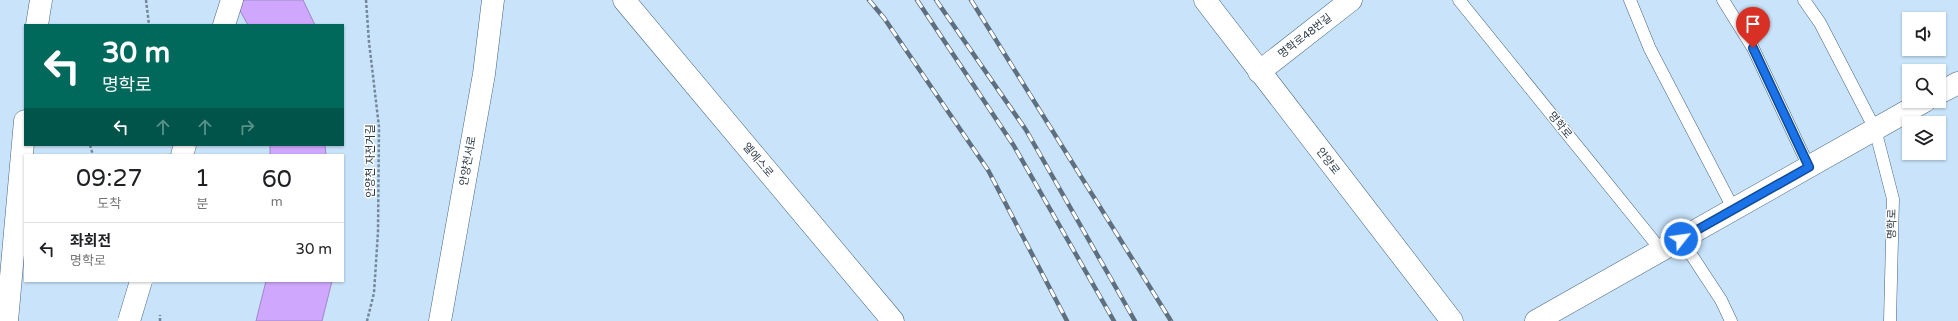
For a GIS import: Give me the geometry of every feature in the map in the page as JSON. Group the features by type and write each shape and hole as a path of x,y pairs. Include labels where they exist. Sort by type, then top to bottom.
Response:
{"street":[{"path":"38,24 41,0"},
{"path":"224,24 232,0"},
{"name":"안양천서로","path":"440,321 484,74 493,0"},
{"name":"엘에스로","path":"624,0 893,321"},
{"name":"안양로","path":"1206,0 1259,72 1452,321"},
{"name":"명학로48번길","path":"1259,72 1351,0"},
{"path":"1946,89 1958,83"},
{"path":"1536,321 1912,108"},
{"path":"7,321 24,132"},
{"path":"128,321 141,282"}],"lane":[{"name":"명학로","path":"1460,0 1661,250"},
{"path":"1630,0 1650,49 1734,210"},
{"path":"1723,0 1753,48 1809,167"},
{"name":"명학로","path":"1804,0 1820,23 1875,129 1893,199 1890,321"},
{"path":"1681,239 1721,300 1731,321"}],"path":[{"path":"146,0 149,24"},
{"name":"안양천 자전거길","path":"366,0 369,42 379,127 378,232 374,293 367,321"}],"shaded area":[{"path":"234,0 303,0 315,24 247,24"},
{"path":"270,146 325,146 326,154 270,154"},
{"path":"266,282 332,282 322,321 256,321"}],"railway":[{"path":"869,0 884,18 988,170 1067,321"},
{"path":"917,0 1014,146 1114,321"},
{"path":"936,0 1026,130 1135,321"},
{"path":"971,0 1171,321"}],"route":[{"path":"1681,239 1809,167 1753,48"}]}
